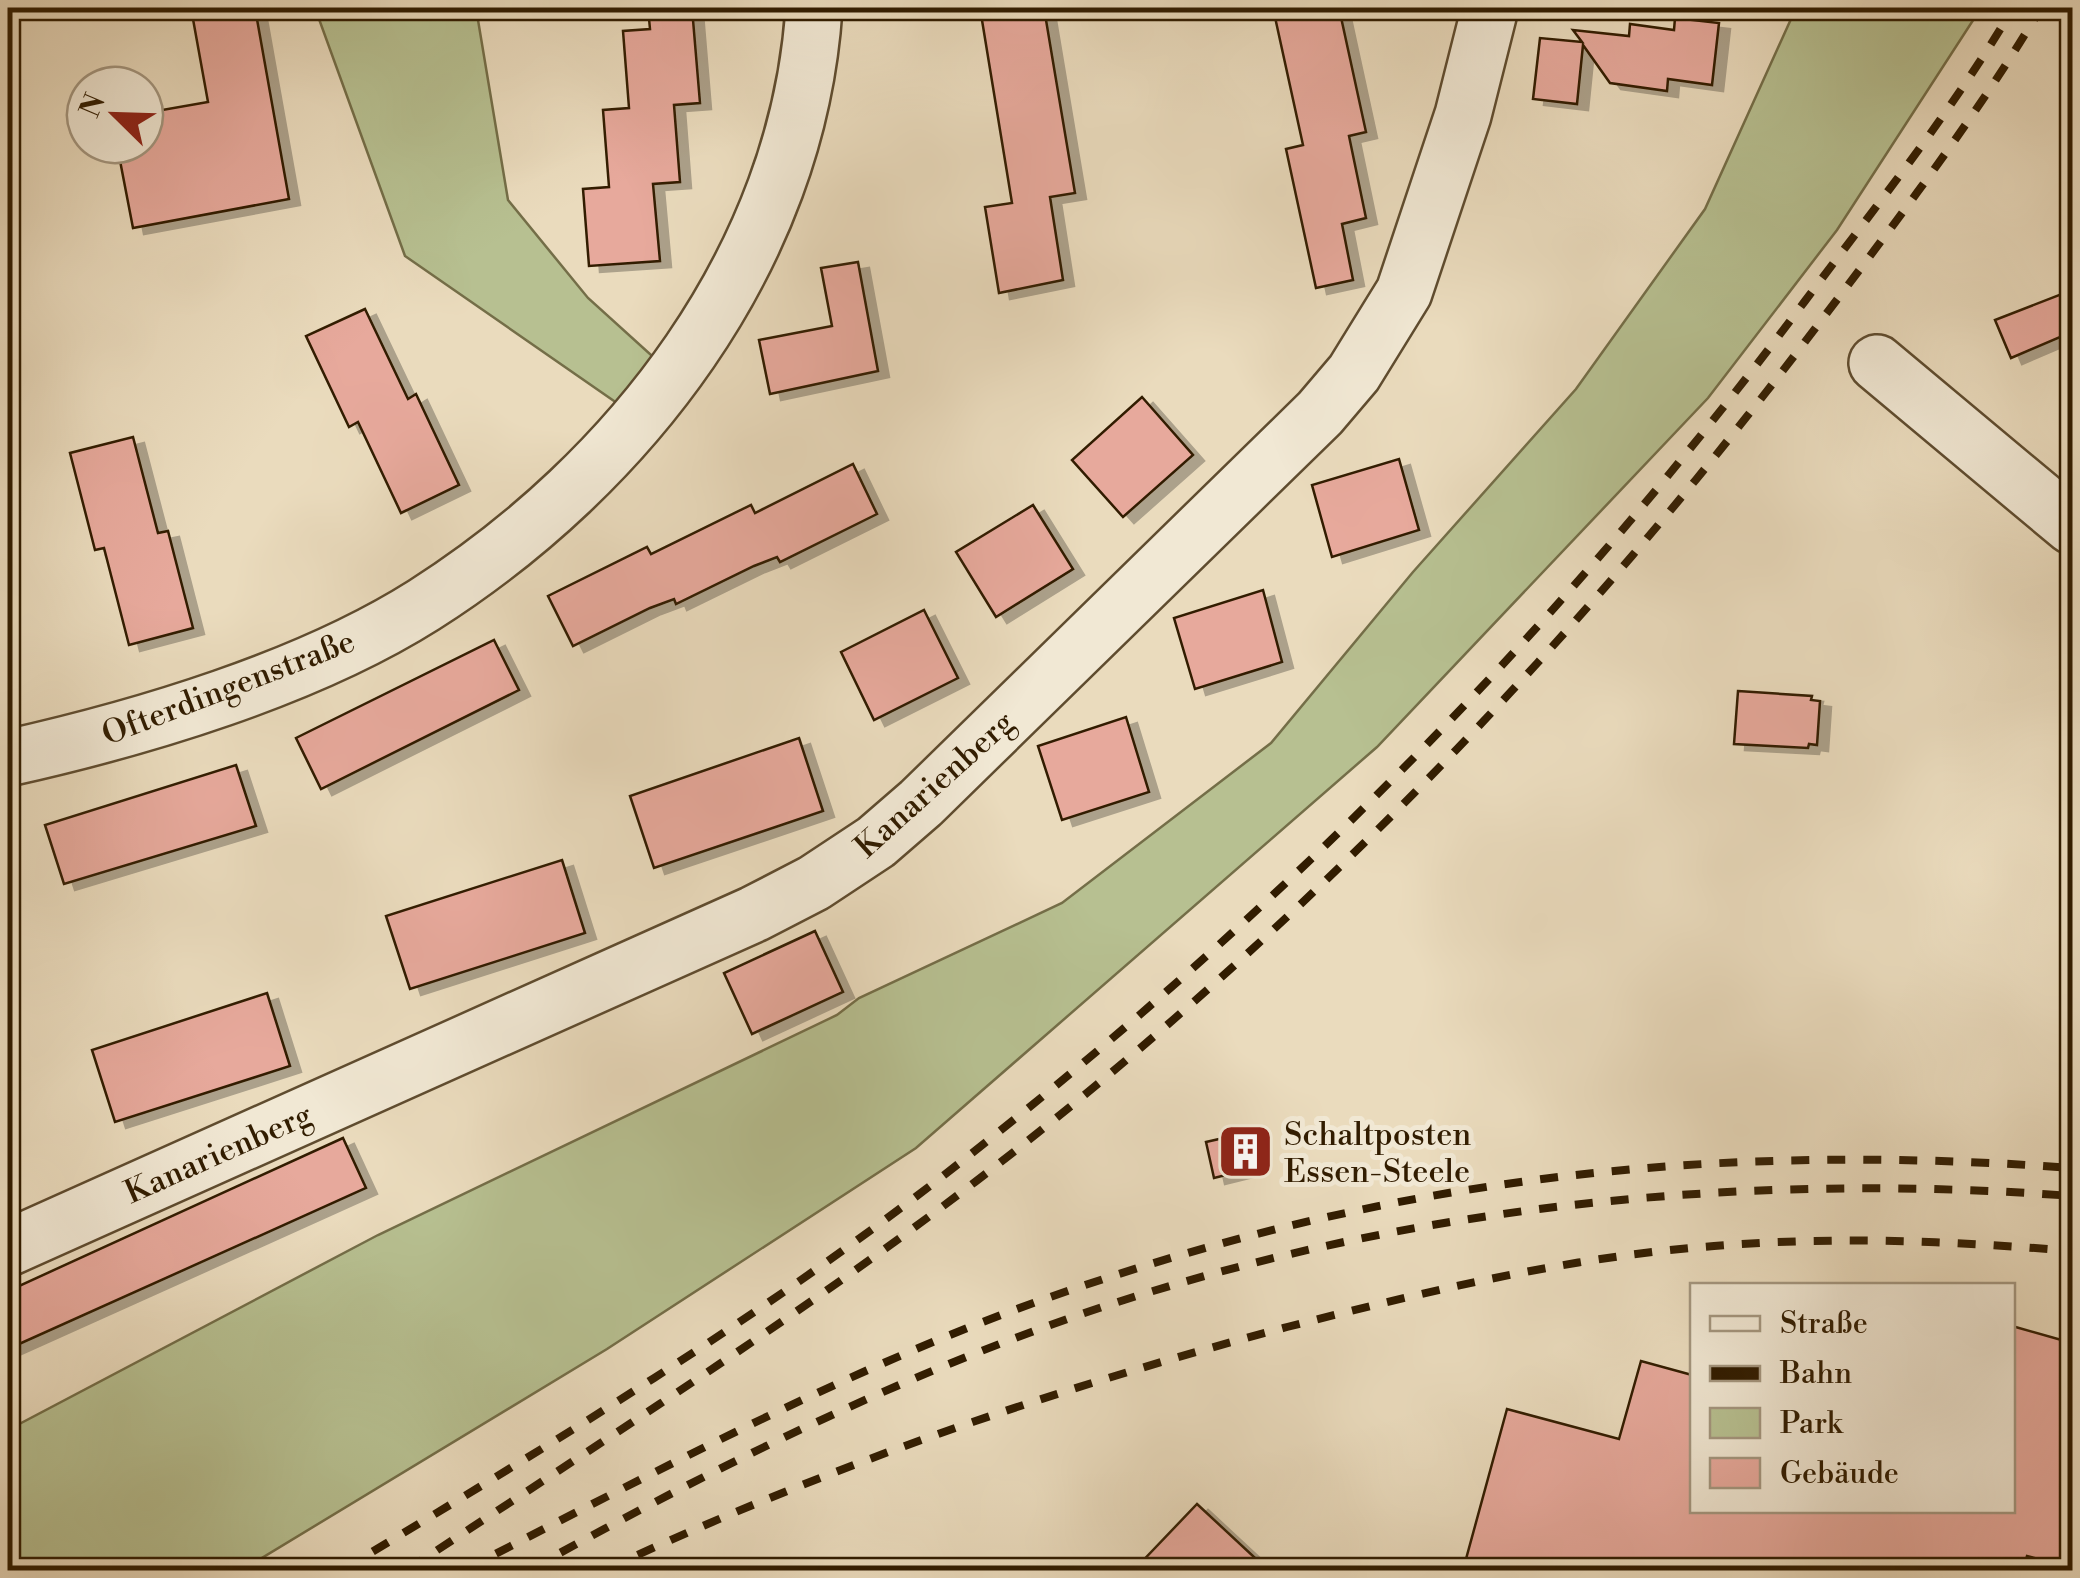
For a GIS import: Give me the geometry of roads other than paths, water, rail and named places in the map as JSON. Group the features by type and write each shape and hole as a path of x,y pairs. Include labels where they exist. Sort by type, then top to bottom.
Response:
{"street":[{"name":"Ofterdingenstraße","path":"8,758 89,740 224,696 344,646 423,605 588,478 661,395 719,308 751,242 789,138 812,40 814,8"},
{"name":"Kanarienberg","path":"8,1248 754,914 814,883 876,842 1117,614 1320,413 1354,374 1404,292 1463,115 1490,8"},
{"path":"1877,363 2072,526"}],"railway":[{"path":"342,1570 658,1375 813,1272 962,1161 1080,1065 1195,967 1305,865 1516,650 1616,538 1712,421 1913,157 2013,8"},
{"path":"407,1570 766,1333 975,1182 1093,1088 1318,888 1528,673 1724,445 1934,170 2041,8"},
{"path":"464,1570 676,1461 892,1359 1039,1301 1168,1259 1295,1225 1422,1198 1548,1178 1676,1166 1805,1160 2072,1168"},
{"path":"529,1570 717,1470 910,1380 1042,1328 1166,1287 1292,1254 1421,1227 1550,1208 1681,1195 1811,1189 1942,1189 2072,1196"},
{"path":"605,1570 771,1497 1026,1404 1200,1351 1446,1288 1606,1258 1759,1243 1893,1241 2072,1251"}],"place":[{"name":"Schaltposten Essen-Steele","path":"1245,1152"}]}
